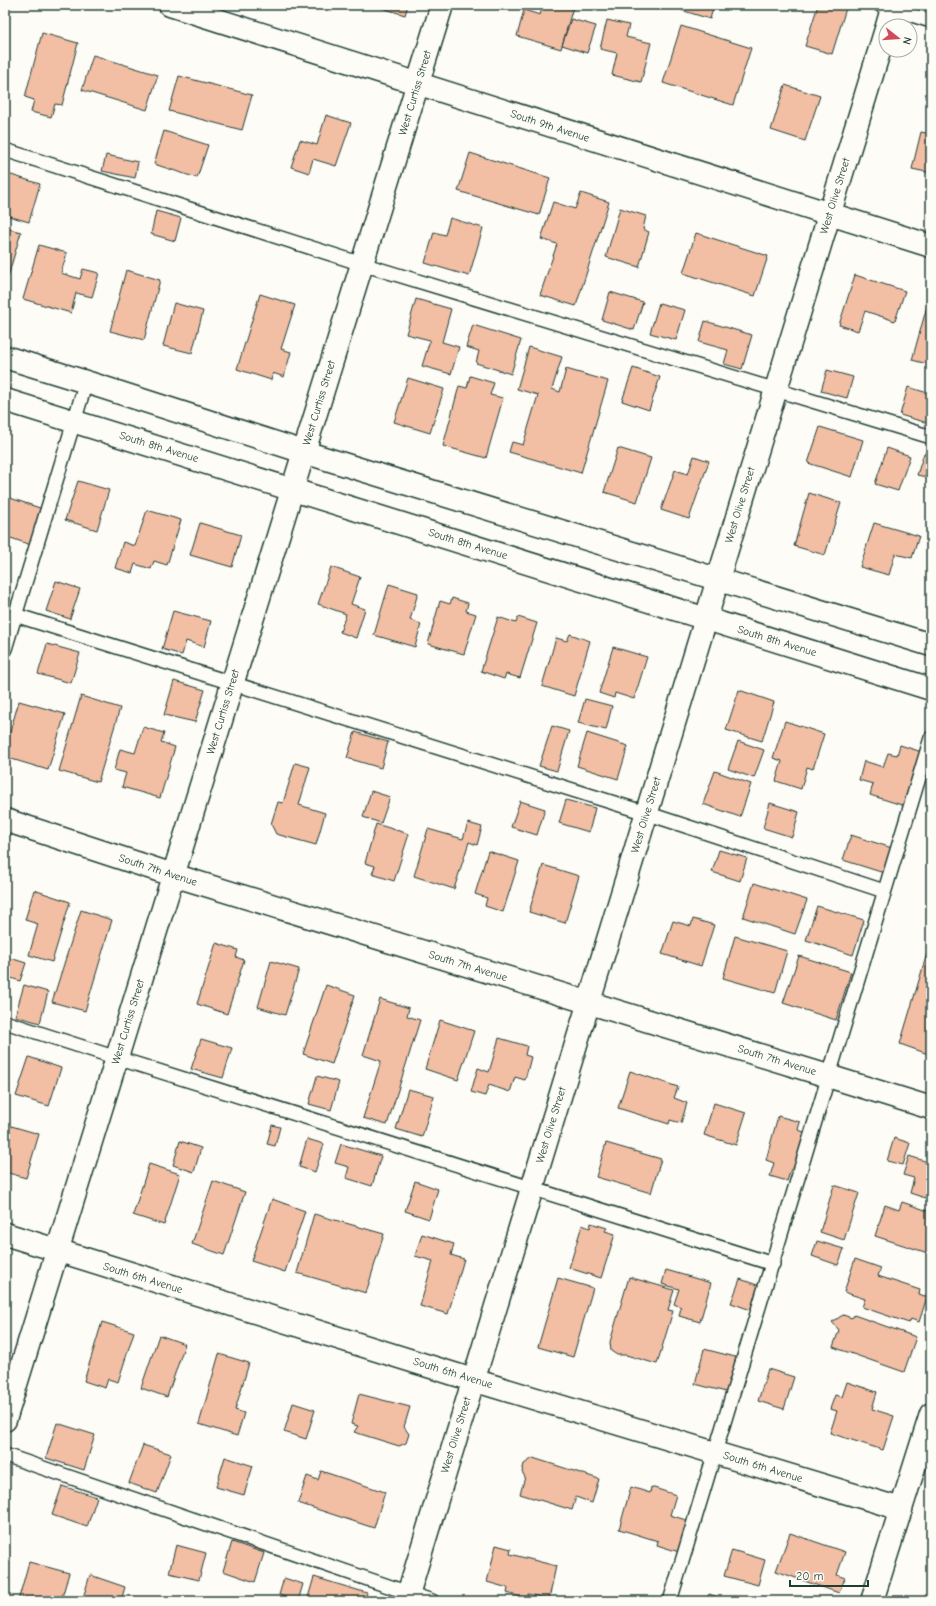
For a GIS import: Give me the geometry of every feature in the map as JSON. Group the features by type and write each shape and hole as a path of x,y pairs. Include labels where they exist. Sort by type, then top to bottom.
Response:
{"street":[{"name":"South 9th Avenue","path":"170,5 829,215 931,246"},
{"name":"West Curtiss Street","path":"5,1420 442,5"},
{"name":"West Olive Street","path":"407,1597 878,55"},
{"path":"5,357 304,452 931,645"},
{"name":"South 8th Avenue","path":"5,400 931,689"},
{"name":"South 7th Avenue","path":"5,820 173,875 931,1108"},
{"name":"South 6th Avenue","path":"5,1234 57,1252 473,1380 901,1509"},
{"path":"872,1601 931,1414"}],"lane":[{"path":"888,11 931,21"},
{"path":"5,150 362,264 931,437"},
{"path":"5,649 86,382"},
{"path":"15,615 646,813 884,891"},
{"path":"670,1601 931,738"},
{"path":"5,1022 773,1264"},
{"path":"5,1455 407,1597 432,1601"}],"building":[{"path":"372,5 408,5 405,15"},
{"path":"543,5 566,5 573,7 561,49 517,36 524,10 540,15"},
{"path":"683,5 714,5 710,19 681,10"},
{"path":"818,5 847,5 832,54 805,46"},
{"path":"571,19 596,26 587,53 562,45"},
{"path":"607,20 629,25 626,37 651,43 641,82 612,75 617,53 600,49"},
{"path":"681,26 751,48 733,105 663,83"},
{"path":"42,33 78,43 62,105 55,104 51,117 31,112 34,100 25,97"},
{"path":"93,55 158,75 147,110 82,90"},
{"path":"179,76 252,95 242,130 169,111"},
{"path":"785,85 820,96 805,141 771,130"},
{"path":"326,115 351,123 336,166 313,159 309,173 291,167 300,140 317,145"},
{"path":"164,131 208,145 197,178 154,164"},
{"path":"921,132 931,134 931,173 912,169"},
{"path":"470,153 550,178 539,215 458,191"},
{"path":"106,155 138,162 135,178 102,171"},
{"path":"5,173 40,184 29,222 5,215"},
{"path":"581,193 609,202 576,306 540,295 557,244 541,239 553,202 575,209"},
{"path":"620,208 646,216 643,229 649,232 639,267 606,257"},
{"path":"156,211 181,218 175,241 151,234"},
{"path":"450,218 483,228 469,276 425,263 434,232 445,235"},
{"path":"5,228 21,232 5,287"},
{"path":"696,233 768,256 755,296 683,273"},
{"path":"39,245 67,253 61,273 80,279 83,269 99,273 92,297 76,293 71,313 23,299"},
{"path":"126,270 160,280 144,340 110,331"},
{"path":"855,275 905,291 895,321 865,311 858,331 839,325"},
{"path":"610,292 643,302 634,330 602,320"},
{"path":"260,294 295,305 281,349 291,352 284,377 273,373 271,380 237,369"},
{"path":"416,299 451,309 442,342 459,347 451,374 422,366 430,340 406,334"},
{"path":"929,299 931,299 931,365 912,360"},
{"path":"174,303 203,311 192,353 163,346"},
{"path":"659,303 685,310 676,340 650,333"},
{"path":"705,321 752,335 742,369 724,364 728,350 699,342"},
{"path":"473,325 521,340 511,374 476,363 479,351 466,347"},
{"path":"529,347 562,357 552,389 560,392 566,369 608,381 581,473 509,452 512,442 523,445 538,395 517,389"},
{"path":"633,368 660,377 649,410 622,401"},
{"path":"827,370 853,377 847,398 821,391"},
{"path":"470,376 494,383 490,395 503,398 486,458 443,446 459,386 467,388"},
{"path":"408,378 444,389 430,433 394,422"},
{"path":"908,387 931,394 931,424 900,415"},
{"path":"820,427 863,440 852,477 808,463"},
{"path":"618,448 651,458 637,502 604,492"},
{"path":"887,448 910,456 898,491 875,484"},
{"path":"924,453 931,455 931,478 917,475"},
{"path":"694,456 709,461 689,519 661,510 675,470 688,474"},
{"path":"78,481 109,490 97,530 65,520"},
{"path":"809,493 841,503 825,555 794,546"},
{"path":"10,498 43,509 31,545 5,536 5,513"},
{"path":"147,510 181,520 167,565 154,561 151,569 135,564 132,573 115,568 123,542 135,546"},
{"path":"200,523 241,535 232,567 190,555"},
{"path":"874,523 919,536 912,558 895,554 889,575 860,567"},
{"path":"331,567 360,577 351,604 365,609 356,638 340,632 346,614 318,604"},
{"path":"56,581 80,589 70,619 46,611"},
{"path":"389,584 418,593 410,620 421,624 415,647 374,635"},
{"path":"452,598 468,603 466,611 476,614 464,654 428,644 440,601 450,604"},
{"path":"173,611 211,621 204,647 186,641 182,655 162,649"},
{"path":"498,617 516,623 518,617 537,623 520,678 506,674 504,679 481,671"},
{"path":"570,634 590,641 574,696 542,686 556,638 567,641"},
{"path":"47,644 80,653 71,683 38,674"},
{"path":"613,647 647,657 634,699 615,693 614,698 599,693"},
{"path":"174,681 205,690 195,722 164,715"},
{"path":"739,690 774,702 762,741 726,730"},
{"path":"81,696 120,708 98,782 59,771"},
{"path":"585,699 612,706 606,730 578,723"},
{"path":"19,701 65,714 48,770 5,757 5,749"},
{"path":"785,721 824,734 813,769 807,767 801,789 776,781 782,761 773,758"},
{"path":"552,726 569,731 557,771 539,766"},
{"path":"143,727 164,733 161,742 175,747 160,798 122,787 126,773 114,770 120,749 135,753"},
{"path":"355,732 388,742 381,768 347,758"},
{"path":"587,733 628,746 618,779 577,766"},
{"path":"738,741 764,750 754,778 728,769"},
{"path":"900,745 922,752 905,806 870,795 873,784 859,780 864,761 883,767 888,753 897,755"},
{"path":"295,763 310,767 299,805 325,813 316,845 276,834 271,824 278,802 283,803"},
{"path":"715,771 751,784 740,817 703,804"},
{"path":"371,791 390,797 381,823 363,817"},
{"path":"566,800 595,808 589,832 559,823"},
{"path":"520,801 545,809 537,835 511,827"},
{"path":"770,803 799,812 792,837 763,828"},
{"path":"468,823 482,827 477,845 469,842 454,889 414,876 428,829 463,839"},
{"path":"376,824 409,834 394,881 372,874 375,866 365,863"},
{"path":"851,835 892,848 884,873 843,860"},
{"path":"719,850 747,858 740,881 712,872"},
{"path":"488,851 519,861 503,912 485,906 487,898 475,894"},
{"path":"543,865 579,876 565,923 529,912"},
{"path":"754,883 807,900 795,934 743,917"},
{"path":"34,890 70,902 52,962 29,955 38,924 25,920"},
{"path":"817,906 864,920 853,955 806,940"},
{"path":"81,910 112,920 85,1011 52,1002"},
{"path":"693,919 714,925 701,966 662,954 673,921 691,926"},
{"path":"735,936 787,951 775,993 723,978"},
{"path":"931,940 931,1055 900,1044"},
{"path":"216,943 238,950 236,957 244,960 227,1014 197,1004"},
{"path":"799,956 851,972 836,1020 783,1003"},
{"path":"10,958 26,963 20,981 5,976"},
{"path":"271,961 299,969 285,1015 258,1007"},
{"path":"24,985 48,992 40,1023 15,1016"},
{"path":"326,985 355,995 332,1064 303,1054"},
{"path":"380,999 409,1008 407,1016 420,1020 387,1125 363,1118 381,1061 363,1055"},
{"path":"440,1020 474,1031 458,1080 425,1069"},
{"path":"499,1038 527,1046 525,1055 531,1057 525,1080 515,1077 510,1092 489,1085 485,1096 471,1092 478,1068 489,1072"},
{"path":"201,1039 232,1048 223,1078 191,1069"},
{"path":"29,1057 61,1068 49,1106 16,1096"},
{"path":"630,1071 678,1087 674,1098 687,1103 681,1123 670,1120 669,1124 618,1108"},
{"path":"317,1076 339,1082 331,1110 309,1104"},
{"path":"408,1089 434,1096 422,1137 396,1129"},
{"path":"714,1103 746,1113 736,1145 704,1135"},
{"path":"778,1116 800,1122 798,1130 808,1133 797,1171 791,1169 787,1181 770,1176 774,1163 766,1160"},
{"path":"8,1125 39,1134 26,1178 5,1172 5,1137"},
{"path":"272,1125 280,1127 275,1146 267,1144"},
{"path":"894,1138 910,1143 903,1165 887,1161"},
{"path":"307,1139 324,1144 315,1172 299,1167"},
{"path":"180,1141 201,1148 194,1172 173,1165"},
{"path":"606,1143 661,1159 651,1193 596,1177"},
{"path":"341,1144 381,1156 372,1186 346,1178 349,1167 335,1163"},
{"path":"909,1156 931,1163 931,1200 910,1193 914,1178 903,1175"},
{"path":"149,1164 180,1174 164,1225 133,1215"},
{"path":"213,1181 245,1192 224,1255 192,1244"},
{"path":"415,1181 438,1189 429,1219 405,1211"},
{"path":"834,1185 859,1193 844,1240 820,1232"},
{"path":"272,1199 305,1211 285,1272 251,1261"},
{"path":"902,1202 931,1212 931,1254 875,1236 885,1205 899,1210"},
{"path":"314,1214 384,1234 366,1293 297,1273"},
{"path":"591,1223 607,1228 605,1231 615,1234 601,1278 569,1268 582,1225 590,1228"},
{"path":"422,1234 454,1244 451,1255 464,1259 448,1314 420,1306 433,1261 415,1256"},
{"path":"817,1241 844,1249 838,1265 812,1256"},
{"path":"855,1259 881,1268 878,1276 920,1290 919,1294 927,1297 919,1322 911,1319 909,1323 862,1307 865,1299 844,1292"},
{"path":"666,1270 711,1283 700,1322 679,1316 681,1307 674,1304 679,1289 662,1284"},
{"path":"629,1277 674,1290 668,1310 673,1311 657,1364 626,1355 617,1355 611,1351 610,1342"},
{"path":"558,1278 593,1288 573,1357 538,1347"},
{"path":"740,1279 763,1287 757,1304 754,1303 751,1310 731,1303"},
{"path":"843,1315 852,1318 854,1315 916,1337 904,1372 833,1347 839,1330 832,1322"},
{"path":"102,1322 134,1332 118,1382 108,1379 105,1388 84,1381"},
{"path":"159,1335 185,1344 167,1397 141,1388"},
{"path":"704,1349 739,1358 730,1393 695,1384"},
{"path":"219,1354 249,1363 235,1410 244,1413 237,1436 199,1424"},
{"path":"768,1369 794,1377 784,1409 758,1401"},
{"path":"847,1382 877,1392 872,1409 894,1416 883,1450 830,1433 837,1411 830,1409 835,1395 842,1397"},
{"path":"359,1394 410,1407 404,1427 409,1434 406,1443 399,1446 354,1432 358,1426 351,1424"},
{"path":"293,1403 315,1410 306,1439 284,1432"},
{"path":"57,1423 95,1435 84,1470 46,1458"},
{"path":"143,1445 171,1454 157,1493 129,1483"},
{"path":"225,1457 253,1466 244,1495 216,1487"},
{"path":"533,1458 599,1479 592,1503 576,1497 572,1510 520,1494 525,1477 522,1472 524,1464"},
{"path":"321,1471 385,1492 374,1528 298,1503 307,1476 318,1480"},
{"path":"62,1486 97,1497 87,1527 52,1515"},
{"path":"631,1487 650,1493 651,1487 676,1495 670,1515 689,1521 679,1552 657,1545 658,1541 619,1529"},
{"path":"790,1533 845,1552 837,1575 845,1578 839,1593 776,1571"},
{"path":"232,1542 264,1553 255,1582 223,1571"},
{"path":"176,1545 206,1553 199,1580 169,1573"},
{"path":"496,1545 511,1549 510,1554 556,1566 549,1599 528,1594 527,1599 507,1593 508,1588 487,1582"},
{"path":"732,1550 765,1560 758,1585 724,1576"},
{"path":"29,1562 69,1573 61,1601 18,1601"},
{"path":"90,1575 125,1587 121,1601 82,1601"},
{"path":"314,1577 367,1593 364,1601 307,1601"},
{"path":"284,1578 303,1584 298,1601 279,1595"},
{"path":"709,1594 731,1601 706,1601"}]}
